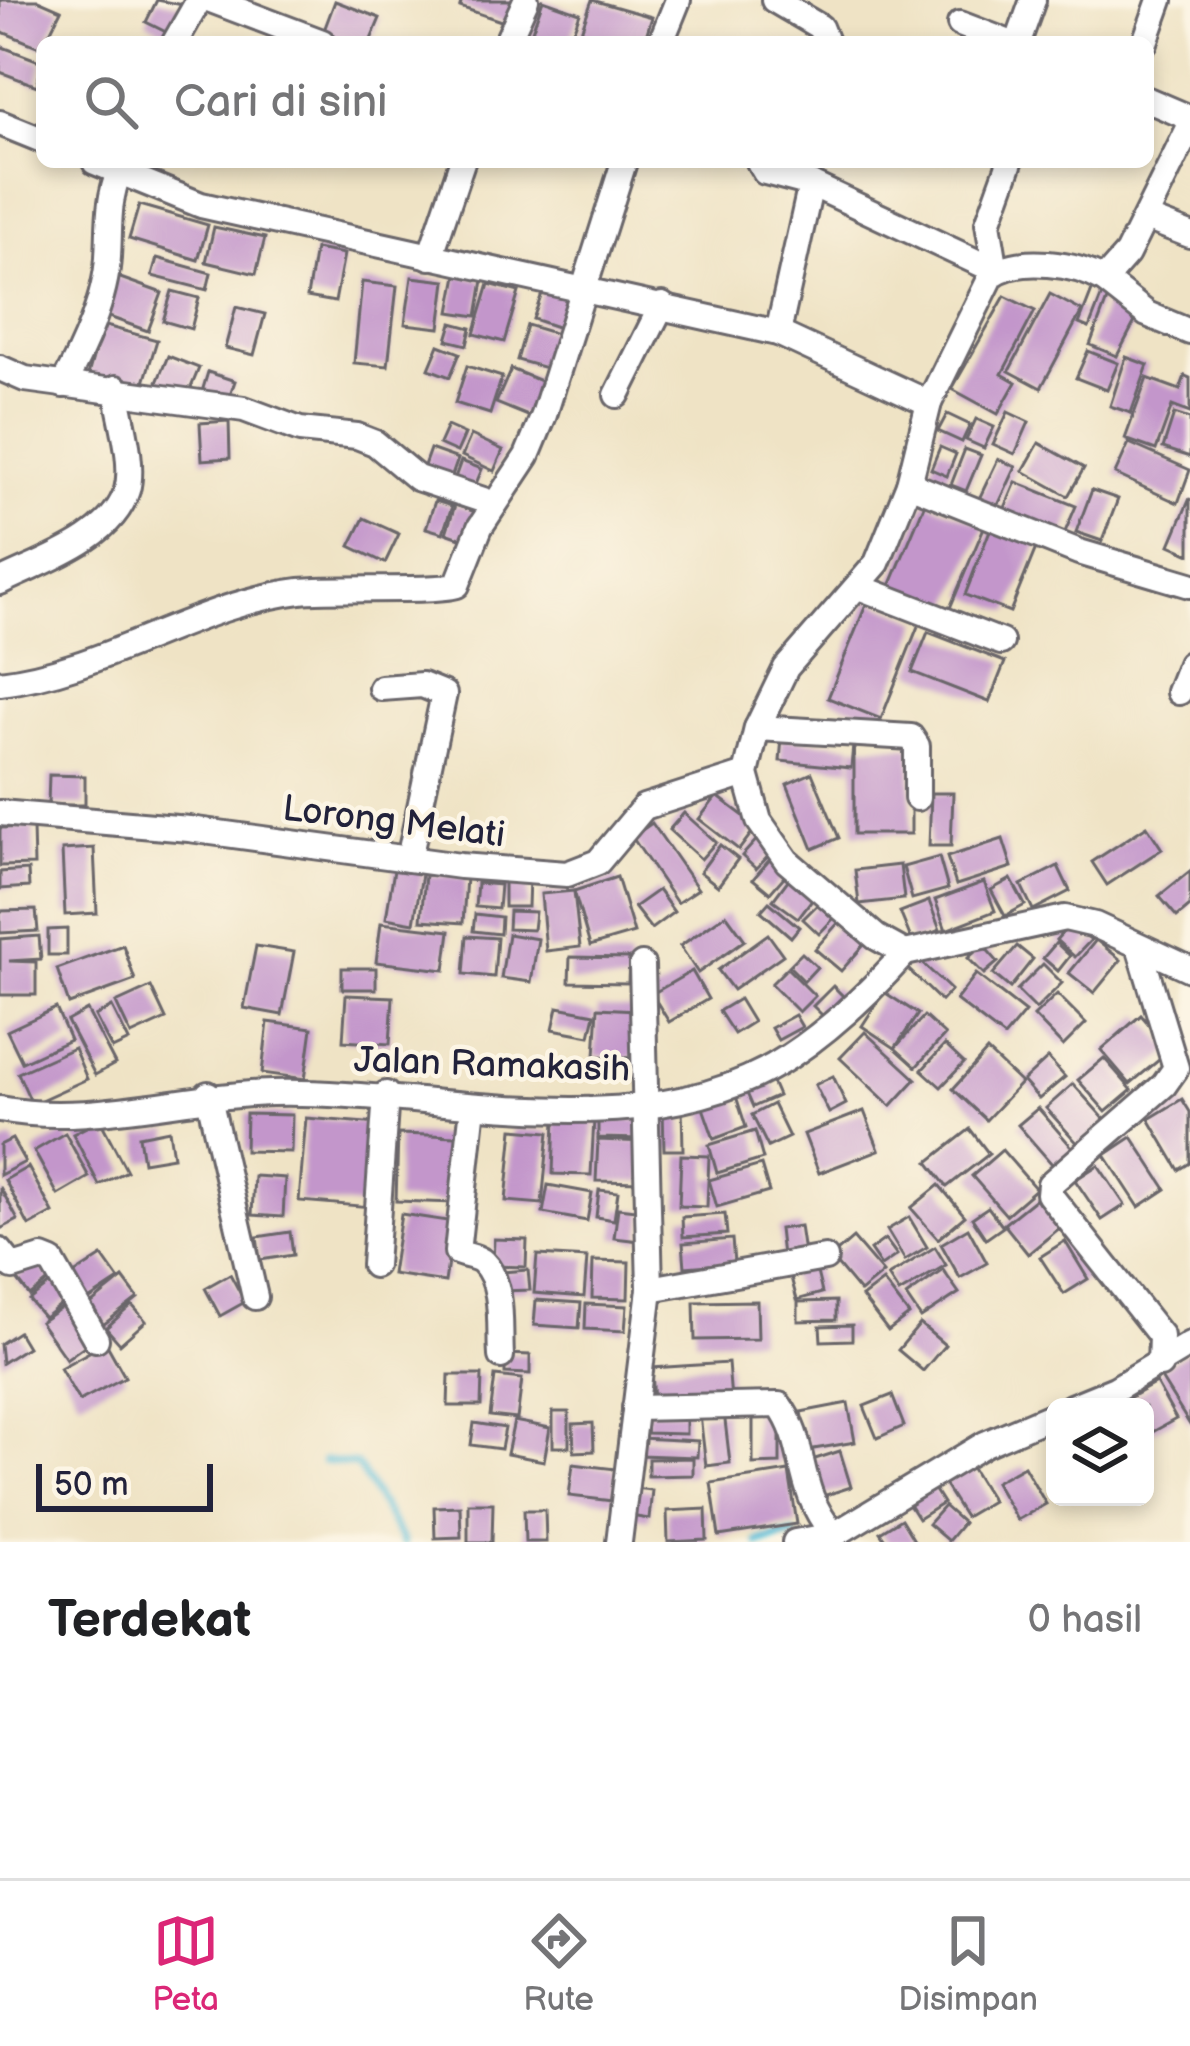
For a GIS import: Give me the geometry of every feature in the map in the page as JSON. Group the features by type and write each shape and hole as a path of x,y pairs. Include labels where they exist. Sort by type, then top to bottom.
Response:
{"street":[{"path":"178,36 199,0"},
{"path":"211,0 306,36"},
{"path":"510,36 526,0"},
{"path":"774,0 820,27 824,36"},
{"path":"1020,36 1033,0"},
{"path":"1147,36 1160,0"},
{"path":"663,36 672,1"},
{"path":"960,23 992,36"},
{"path":"1104,280 1127,254 1190,122 1154,103"},
{"path":"0,123 36,138"},
{"path":"63,385 98,297 108,257 106,168"},
{"path":"113,168 201,205 778,334 929,403"},
{"path":"430,256 460,168"},
{"path":"0,683 55,676 224,611 297,591 386,585 451,588 465,574 492,503 535,440 622,168"},
{"path":"763,168 811,184 996,272 1061,267 1104,280 1147,314 1190,332"},
{"path":"1008,168 988,223 996,272 929,403 909,484 877,563 786,668 757,728 746,774 759,821 787,861 876,938 905,953 1065,918 1190,969"},
{"path":"778,334 811,184"},
{"path":"1146,218 1190,235"},
{"path":"617,394 662,305"},
{"path":"0,368 25,379 116,388 244,410 300,430 357,436 375,442 417,478 492,503"},
{"path":"0,582 86,537 120,504 128,487 116,388"},
{"path":"909,484 1079,552 1190,585"},
{"path":"859,587 1001,642"},
{"path":"1179,692 1190,664"},
{"path":"382,688 422,685 441,688 444,694 409,860"},
{"path":"757,728 910,737 917,746 917,798"},
{"name":"Lorong Melati","path":"0,813 189,829 543,875 582,872 598,862 644,807 746,774"},
{"path":"1088,1398 1169,1354 1049,1194 1050,1184 1183,1072 1138,946"},
{"name":"Jalan Ramakasih","path":"0,1109 64,1113 208,1094 386,1094 473,1106 646,1105 736,1083 789,1057 857,1004 905,953"},
{"path":"619,1542 650,1289 642,964"},
{"path":"208,1094 255,1297"},
{"path":"374,1264 386,1094"},
{"path":"473,1106 458,1252 479,1258 490,1272 498,1295 500,1356"},
{"path":"0,1251 13,1267 42,1258 52,1262 96,1339"},
{"path":"650,1289 825,1258"},
{"path":"635,1408 779,1405 794,1432 801,1480 829,1528"},
{"path":"795,1542 985,1444 1046,1418"}],"building":[{"path":"0,0 38,0 61,10 48,36 36,36 36,46 0,31"},
{"path":"157,0 188,6 174,36 146,22"},
{"path":"462,0 515,0 507,23 460,7"},
{"path":"543,0 580,13 571,36 530,36"},
{"path":"592,0 652,17 646,36 579,36"},
{"path":"335,1 380,18 372,36 322,36"},
{"path":"0,46 36,60 36,86 0,72"},
{"path":"139,205 208,225 198,260 129,239"},
{"path":"214,227 265,238 256,274 206,262"},
{"path":"315,249 344,254 335,302 307,297"},
{"path":"157,258 211,273 207,290 152,276"},
{"path":"112,275 162,293 148,331 98,313"},
{"path":"457,275 483,280 477,316 450,312"},
{"path":"412,277 446,281 440,328 405,324"},
{"path":"362,282 397,286 388,366 354,363"},
{"path":"489,284 519,292 504,342 474,334"},
{"path":"544,288 577,299 566,330 533,319"},
{"path":"1093,288 1103,292 1089,328 1079,324"},
{"path":"172,291 199,298 191,329 163,321"},
{"path":"1050,294 1082,311 1041,388 1009,371"},
{"path":"1005,296 1035,311 1002,374 1016,382 998,414 952,389"},
{"path":"1107,300 1139,314 1117,356 1090,345"},
{"path":"236,307 265,314 254,355 225,348"},
{"path":"452,323 471,328 467,345 447,340"},
{"path":"102,325 157,340 142,389 88,375"},
{"path":"527,325 567,337 557,371 517,360"},
{"path":"439,345 460,353 450,377 429,369"},
{"path":"1088,351 1118,363 1107,390 1076,378"},
{"path":"168,356 199,368 187,397 156,385"},
{"path":"1126,357 1148,365 1131,413 1110,406"},
{"path":"467,366 502,377 490,414 455,403"},
{"path":"511,369 548,384 533,418 496,403"},
{"path":"208,372 235,381 227,404 201,395"},
{"path":"1185,376 1190,378 1190,413 1172,406 1156,450 1125,439 1147,378 1180,390"},
{"path":"1008,412 1029,422 1015,454 993,444"},
{"path":"947,414 970,425 962,442 938,431"},
{"path":"1174,414 1190,419 1190,457 1163,448"},
{"path":"976,419 994,427 984,448 966,440"},
{"path":"229,421 230,458 202,460 200,423"},
{"path":"447,426 465,434 457,452 439,444"},
{"path":"471,435 503,450 494,471 462,456"},
{"path":"1039,443 1084,468 1068,496 1023,471"},
{"path":"1129,443 1190,470 1178,503 1115,474"},
{"path":"940,447 956,454 947,476 931,469"},
{"path":"430,449 458,459 449,484 421,474"},
{"path":"965,449 981,455 966,491 951,485"},
{"path":"998,459 1016,467 994,514 976,505"},
{"path":"461,461 482,469 472,493 452,486"},
{"path":"1016,482 1076,506 1062,539 1002,515"},
{"path":"1092,490 1118,499 1102,541 1076,532"},
{"path":"1190,498 1190,554 1170,545"},
{"path":"435,501 452,506 443,533 426,528"},
{"path":"926,501 985,525 947,615 888,591"},
{"path":"455,505 479,513 469,541 446,533"},
{"path":"364,518 399,534 385,563 350,546"},
{"path":"992,525 1038,543 1010,612 965,595"},
{"path":"868,600 920,621 881,719 828,698"},
{"path":"928,632 1005,662 989,702 912,672"},
{"path":"782,738 853,745 851,768 780,761"},
{"path":"854,746 911,746 911,834 854,834"},
{"path":"812,773 839,838 813,849 787,784"},
{"path":"49,775 85,776 85,805 48,805"},
{"path":"931,793 953,793 951,846 929,846"},
{"path":"717,796 757,826 739,850 699,819"},
{"path":"684,813 716,842 701,859 669,830"},
{"path":"652,823 698,889 677,903 632,837"},
{"path":"1147,826 1162,849 1107,885 1092,862"},
{"path":"33,827 34,865 0,866 0,828"},
{"path":"760,836 775,849 756,869 742,856"},
{"path":"1003,839 1012,867 956,885 947,857"},
{"path":"720,845 738,859 718,886 700,872"},
{"path":"94,848 97,913 65,915 62,850"},
{"path":"773,856 789,871 770,893 753,879"},
{"path":"939,857 948,889 912,899 903,867"},
{"path":"395,864 423,868 414,923 386,918"},
{"path":"900,865 904,899 859,904 855,870"},
{"path":"1058,866 1070,891 1033,910 1021,885"},
{"path":"28,870 29,887 0,889 0,872"},
{"path":"1190,871 1190,906 1177,917 1159,896"},
{"path":"425,875 466,877 463,923 421,920"},
{"path":"791,876 816,894 798,918 773,900"},
{"path":"504,877 529,877 528,907 504,907"},
{"path":"617,877 634,933 590,946 574,891"},
{"path":"1011,879 1025,905 1005,916 991,890"},
{"path":"984,882 995,911 946,930 935,900"},
{"path":"477,883 500,885 498,909 475,907"},
{"path":"658,890 674,912 651,929 634,907"},
{"path":"574,891 580,947 546,951 541,894"},
{"path":"929,901 940,930 912,941 900,912"},
{"path":"769,902 799,927 791,937 761,911"},
{"path":"818,904 833,919 819,934 803,919"},
{"path":"36,910 38,931 0,933 0,911"},
{"path":"509,911 535,912 533,930 508,929"},
{"path":"475,914 501,917 500,934 473,931"},
{"path":"726,914 745,940 698,973 680,946"},
{"path":"839,922 865,944 841,971 815,949"},
{"path":"1072,922 1091,940 1075,957 1056,940"},
{"path":"381,923 450,931 445,970 376,962"},
{"path":"67,929 67,955 48,955 48,930"},
{"path":"508,934 538,939 531,982 501,978"},
{"path":"768,934 783,955 733,990 718,970"},
{"path":"39,936 41,959 9,961 36,962 36,995 0,995 0,939"},
{"path":"467,936 497,938 494,977 464,974"},
{"path":"1096,940 1121,960 1094,993 1069,973"},
{"path":"1056,943 1070,956 1058,971 1043,958"},
{"path":"123,945 135,980 69,1004 57,969"},
{"path":"983,945 998,962 984,974 968,958"},
{"path":"256,946 294,952 282,1015 244,1008"},
{"path":"1017,946 1033,959 1010,988 993,974"},
{"path":"802,953 817,967 804,981 789,966"},
{"path":"570,957 629,958 628,983 569,982"},
{"path":"917,958 951,990 941,1001 907,968"},
{"path":"1043,964 1062,983 1036,1009 1017,990"},
{"path":"342,968 376,968 376,989 342,989"},
{"path":"787,968 815,996 799,1012 771,984"},
{"path":"692,971 708,999 669,1022 652,994"},
{"path":"976,974 1025,1012 1004,1037 956,1000"},
{"path":"833,986 843,996 823,1016 813,1006"},
{"path":"151,987 166,1019 131,1035 116,1003"},
{"path":"884,992 918,1014 895,1048 862,1026"},
{"path":"1057,994 1086,1023 1063,1046 1034,1016"},
{"path":"346,995 393,997 390,1044 343,1041"},
{"path":"739,999 753,1022 734,1034 719,1011"},
{"path":"112,1007 129,1041 112,1049 95,1016"},
{"path":"558,1007 595,1014 590,1036 553,1029"},
{"path":"56,1008 70,1040 22,1062 7,1031"},
{"path":"598,1008 636,1010 633,1058 595,1056"},
{"path":"87,1010 115,1064 95,1075 67,1021"},
{"path":"795,1015 802,1027 778,1040 771,1028"},
{"path":"1141,1015 1171,1050 1130,1084 1101,1050"},
{"path":"924,1016 945,1035 916,1067 895,1048"},
{"path":"268,1022 312,1028 305,1079 262,1073"},
{"path":"865,1032 916,1079 891,1106 840,1058"},
{"path":"945,1045 964,1063 941,1087 922,1070"},
{"path":"74,1048 87,1079 32,1104 18,1073"},
{"path":"987,1051 1021,1083 986,1120 953,1089"},
{"path":"1048,1058 1065,1077 1039,1099 1023,1081"},
{"path":"1104,1058 1132,1090 1106,1112 1078,1080"},
{"path":"768,1073 778,1096 753,1107 743,1084"},
{"path":"833,1076 846,1104 829,1113 815,1085"},
{"path":"1073,1084 1107,1122 1080,1146 1046,1108"},
{"path":"735,1093 746,1127 714,1139 702,1105"},
{"path":"1182,1099 1190,1112 1190,1163 1179,1170 1149,1119"},
{"path":"773,1104 789,1137 768,1147 752,1115"},
{"path":"682,1106 683,1150 664,1150 663,1107"},
{"path":"1038,1108 1078,1154 1058,1171 1018,1125"},
{"path":"864,1111 879,1150 819,1173 804,1134"},
{"path":"246,1114 292,1115 291,1152 245,1151"},
{"path":"306,1118 379,1124 371,1207 299,1201"},
{"path":"555,1118 594,1119 591,1175 553,1174"},
{"path":"598,1119 644,1120 644,1139 598,1138"},
{"path":"100,1120 127,1171 99,1185 73,1134"},
{"path":"513,1129 549,1132 542,1204 506,1201"},
{"path":"970,1129 989,1154 947,1187 928,1162"},
{"path":"169,1130 173,1157 143,1162 139,1136"},
{"path":"755,1131 763,1159 717,1173 709,1145"},
{"path":"65,1133 89,1177 58,1195 34,1151"},
{"path":"398,1134 457,1136 455,1203 396,1201"},
{"path":"1132,1137 1166,1189 1139,1207 1105,1155"},
{"path":"12,1139 25,1162 0,1175 0,1145"},
{"path":"598,1140 645,1142 643,1182 596,1181"},
{"path":"1002,1150 1036,1189 1006,1215 972,1176"},
{"path":"681,1155 709,1156 707,1207 679,1206"},
{"path":"761,1165 769,1192 717,1207 709,1180"},
{"path":"1098,1165 1125,1205 1102,1220 1075,1180"},
{"path":"28,1167 53,1213 29,1226 5,1180"},
{"path":"254,1176 285,1178 283,1217 252,1215"},
{"path":"548,1185 592,1193 587,1221 543,1213"},
{"path":"939,1185 965,1216 938,1239 911,1208"},
{"path":"0,1187 18,1220 0,1229"},
{"path":"599,1190 618,1192 614,1220 596,1217"},
{"path":"1039,1196 1062,1226 1028,1254 1004,1224"},
{"path":"988,1207 1003,1227 986,1239 972,1218"},
{"path":"618,1208 644,1211 640,1241 614,1238"},
{"path":"401,1214 454,1222 445,1282 392,1274"},
{"path":"725,1214 727,1234 683,1237 682,1217"},
{"path":"909,1217 927,1247 905,1260 887,1230"},
{"path":"800,1226 804,1253 782,1256 779,1229"},
{"path":"968,1228 987,1263 960,1278 941,1244"},
{"path":"290,1232 293,1255 260,1260 257,1237"},
{"path":"853,1238 883,1273 860,1292 831,1257"},
{"path":"494,1239 527,1240 526,1267 493,1266"},
{"path":"732,1239 734,1263 685,1267 683,1243"},
{"path":"885,1239 897,1255 881,1266 870,1250"},
{"path":"1065,1241 1088,1279 1064,1294 1040,1257"},
{"path":"935,1247 946,1265 899,1293 888,1276"},
{"path":"537,1255 587,1258 584,1297 534,1293"},
{"path":"102,1256 119,1280 87,1301 71,1276"},
{"path":"593,1261 629,1262 628,1299 592,1298"},
{"path":"37,1262 51,1279 30,1296 16,1278"},
{"path":"815,1264 822,1293 797,1300 789,1270"},
{"path":"528,1270 530,1290 502,1291 502,1272"},
{"path":"943,1270 959,1293 921,1318 906,1296"},
{"path":"230,1274 245,1302 220,1316 205,1288"},
{"path":"123,1278 138,1298 103,1325 88,1306"},
{"path":"55,1280 69,1298 44,1318 29,1300"},
{"path":"883,1281 909,1315 888,1331 862,1297"},
{"path":"536,1300 581,1303 579,1328 534,1325"},
{"path":"757,1301 758,1339 695,1340 694,1302"},
{"path":"836,1301 836,1320 798,1321 798,1302"},
{"path":"67,1304 93,1340 66,1359 40,1322"},
{"path":"586,1304 627,1306 625,1331 585,1329"},
{"path":"132,1305 146,1321 120,1344 106,1328"},
{"path":"920,1324 945,1345 923,1371 898,1350"},
{"path":"852,1325 852,1340 821,1341 820,1326"},
{"path":"18,1332 27,1347 2,1363 0,1344"},
{"path":"106,1343 125,1377 79,1401 60,1368"},
{"path":"1190,1351 1190,1425 1157,1372"},
{"path":"505,1354 530,1355 530,1374 505,1373"},
{"path":"728,1363 731,1400 654,1404 652,1368"},
{"path":"449,1375 482,1375 481,1406 448,1406"},
{"path":"495,1376 522,1379 517,1419 490,1416"},
{"path":"1156,1383 1176,1419 1154,1431 1154,1398 1129,1398"},
{"path":"892,1395 904,1426 877,1438 864,1406"},
{"path":"848,1403 855,1442 808,1450 801,1412"},
{"path":"648,1410 686,1411 686,1434 646,1433"},
{"path":"553,1412 569,1412 569,1447 553,1447"},
{"path":"724,1412 730,1463 706,1466 700,1415"},
{"path":"753,1412 780,1412 780,1463 753,1464"},
{"path":"514,1421 550,1428 544,1461 507,1454"},
{"path":"474,1423 505,1428 501,1449 471,1445"},
{"path":"593,1423 594,1451 574,1452 573,1424"},
{"path":"640,1438 698,1441 697,1457 639,1455"},
{"path":"840,1451 851,1487 820,1497 809,1461"},
{"path":"693,1458 693,1475 648,1476 648,1459"},
{"path":"573,1464 616,1469 613,1501 569,1496"},
{"path":"1024,1466 1046,1504 1017,1520 995,1482"},
{"path":"971,1467 992,1501 965,1517 944,1484"},
{"path":"789,1471 797,1524 719,1536 711,1483"},
{"path":"929,1481 943,1503 918,1519 904,1497"},
{"path":"633,1488 652,1490 649,1519 630,1516"},
{"path":"468,1503 493,1503 492,1542 468,1542"},
{"path":"460,1506 461,1537 435,1538 434,1507"},
{"path":"944,1506 963,1523 948,1541 928,1524"},
{"path":"706,1509 707,1540 668,1542 667,1511"},
{"path":"524,1510 545,1510 546,1542 525,1542"},
{"path":"901,1519 915,1542 887,1542 880,1532"}],"waterway":[{"path":"324,1461 357,1465 403,1542"},
{"path":"758,1542 793,1534"}]}
